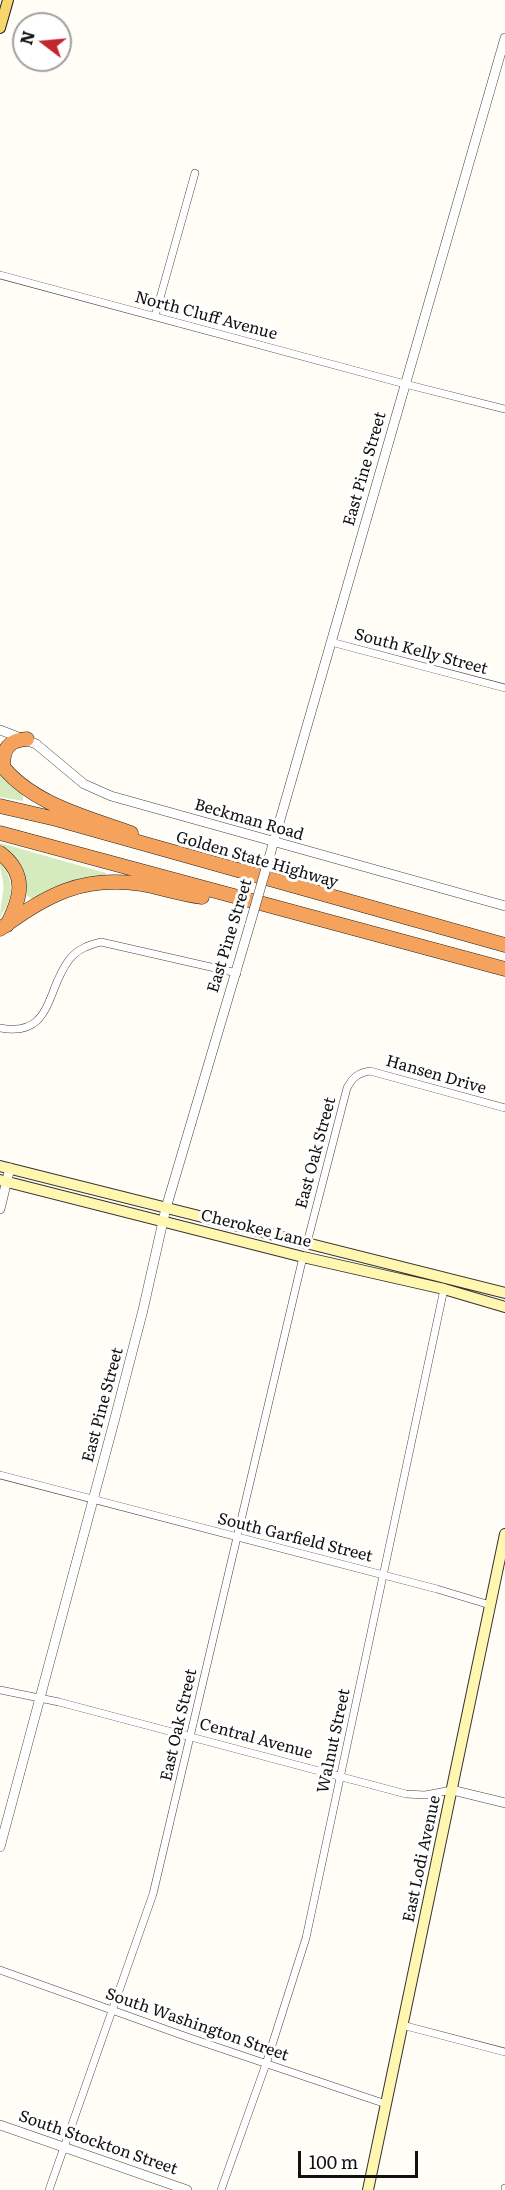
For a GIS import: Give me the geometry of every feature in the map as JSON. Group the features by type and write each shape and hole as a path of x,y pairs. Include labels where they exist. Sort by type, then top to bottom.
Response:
{"highway":[{"path":"27,740 12,742 6,747 1,764 20,785 48,801 162,844 190,859"},
{"name":"Golden State Highway","path":"0,806 56,819 190,859 505,945"},
{"path":"0,833 505,969"},
{"path":"0,853 15,868 20,890 18,901 3,927"},
{"path":"3,927 44,899 75,887 100,882 137,884 195,896 249,900"}],"main road":[{"path":"0,28 8,0"},
{"name":"Cherokee Lane","path":"5,1167 505,1293"},
{"name":"Cherokee Lane","path":"4,1181 505,1306"},
{"name":"East Lodi Avenue","path":"368,2190 505,1534"}],"street":[{"name":"East Pine Street","path":"0,1847 139,1327 166,1208 225,1006 237,973 405,384 502,61 505,38"},
{"path":"155,316 195,174"},
{"name":"North Cluff Avenue","path":"0,275 505,409"},
{"name":"South Kelly Street","path":"331,642 505,688"},
{"name":"Beckman Road","path":"0,730 27,740 53,756 84,784 97,791 274,843 505,906"},
{"path":"0,1028 19,1029 41,1018 50,1004 69,959 86,946 101,942 237,973"},
{"name":"Hansen Drive","path":"359,1073 369,1071 505,1108"},
{"name":"East Oak Street","path":"307,1243 347,1088 352,1078 359,1073"},
{"path":"0,1209 5,1167"},
{"name":"East Oak Street","path":"49,2190 153,1894 303,1257"},
{"name":"Walnut Street","path":"221,2190 266,2064 306,1938 444,1289"},
{"name":"South Garfield Street","path":"0,1475 384,1575 490,1605"},
{"name":"Central Avenue","path":"0,1690 41,1698 190,1736 406,1794 425,1795 452,1790 505,1803"},
{"name":"South Washington Street","path":"0,1970 386,2104"},
{"path":"402,2025 505,2052"},
{"name":"South Stockton Street","path":"0,2125 187,2190"}],"green space":[{"path":"0,775 23,795 23,801 0,797"},
{"path":"0,843 106,873 105,878 33,900 25,894 0,849"},
{"path":"0,862 8,876 11,889 8,903 0,917 3,888"}]}
